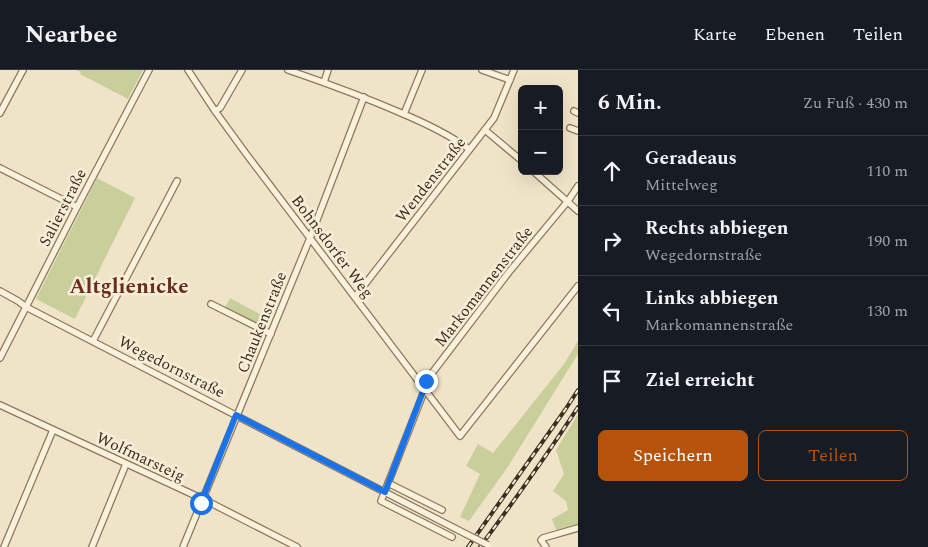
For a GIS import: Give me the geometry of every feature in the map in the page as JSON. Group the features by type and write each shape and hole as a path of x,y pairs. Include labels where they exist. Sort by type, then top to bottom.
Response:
{"street":[{"path":"0,113 23,70"},
{"name":"Salierstraße","path":"0,358 149,70"},
{"name":"Bohnsdorfer Weg","path":"188,70 247,155 460,436 578,286"},
{"path":"215,111 220,108 242,70"},
{"path":"288,70 364,97 404,114 449,135 470,149"},
{"path":"324,82 328,70"},
{"path":"404,114 422,70"},
{"path":"482,70 510,80"},
{"name":"Wendenstraße","path":"355,298 486,130 494,118 514,70"},
{"name":"Chaukenstraße","path":"182,547 310,238 364,97"},
{"path":"570,128 578,131"},
{"path":"486,130 518,158"},
{"path":"0,168 77,207"},
{"path":"538,175 578,211"},
{"path":"93,341 178,181"},
{"name":"Markomannenstraße","path":"385,492 426,381 509,272 568,201 578,186"},
{"name":"Wegedornstraße","path":"0,291 26,307 490,546"},
{"path":"212,304 271,334"},
{"name":"Wolfmarsteig","path":"0,405 203,499 297,547"},
{"path":"4,547 53,430"},
{"path":"92,547 126,464"},
{"path":"388,483 442,510"},
{"path":"385,492 381,501 452,537"},
{"path":"546,547 541,540 544,538 578,528"}],"green space":[{"path":"75,70 143,70 128,99"},
{"path":"97,178 135,198 75,319 36,299"},
{"path":"230,298 269,319 265,329 225,308"},
{"path":"578,341 578,354 507,468 469,521 460,517 480,474 466,466 478,444 493,453 564,364"},
{"path":"578,414 578,525 556,530 552,519 568,510 566,501 553,491 564,474 556,450"}],"railway":[{"path":"468,547 578,390"},
{"path":"480,547 578,407"}],"district":[{"name":"Altglienicke","path":"129,286"}],"route":[{"path":"201,503 236,415 385,492 426,381"}]}
